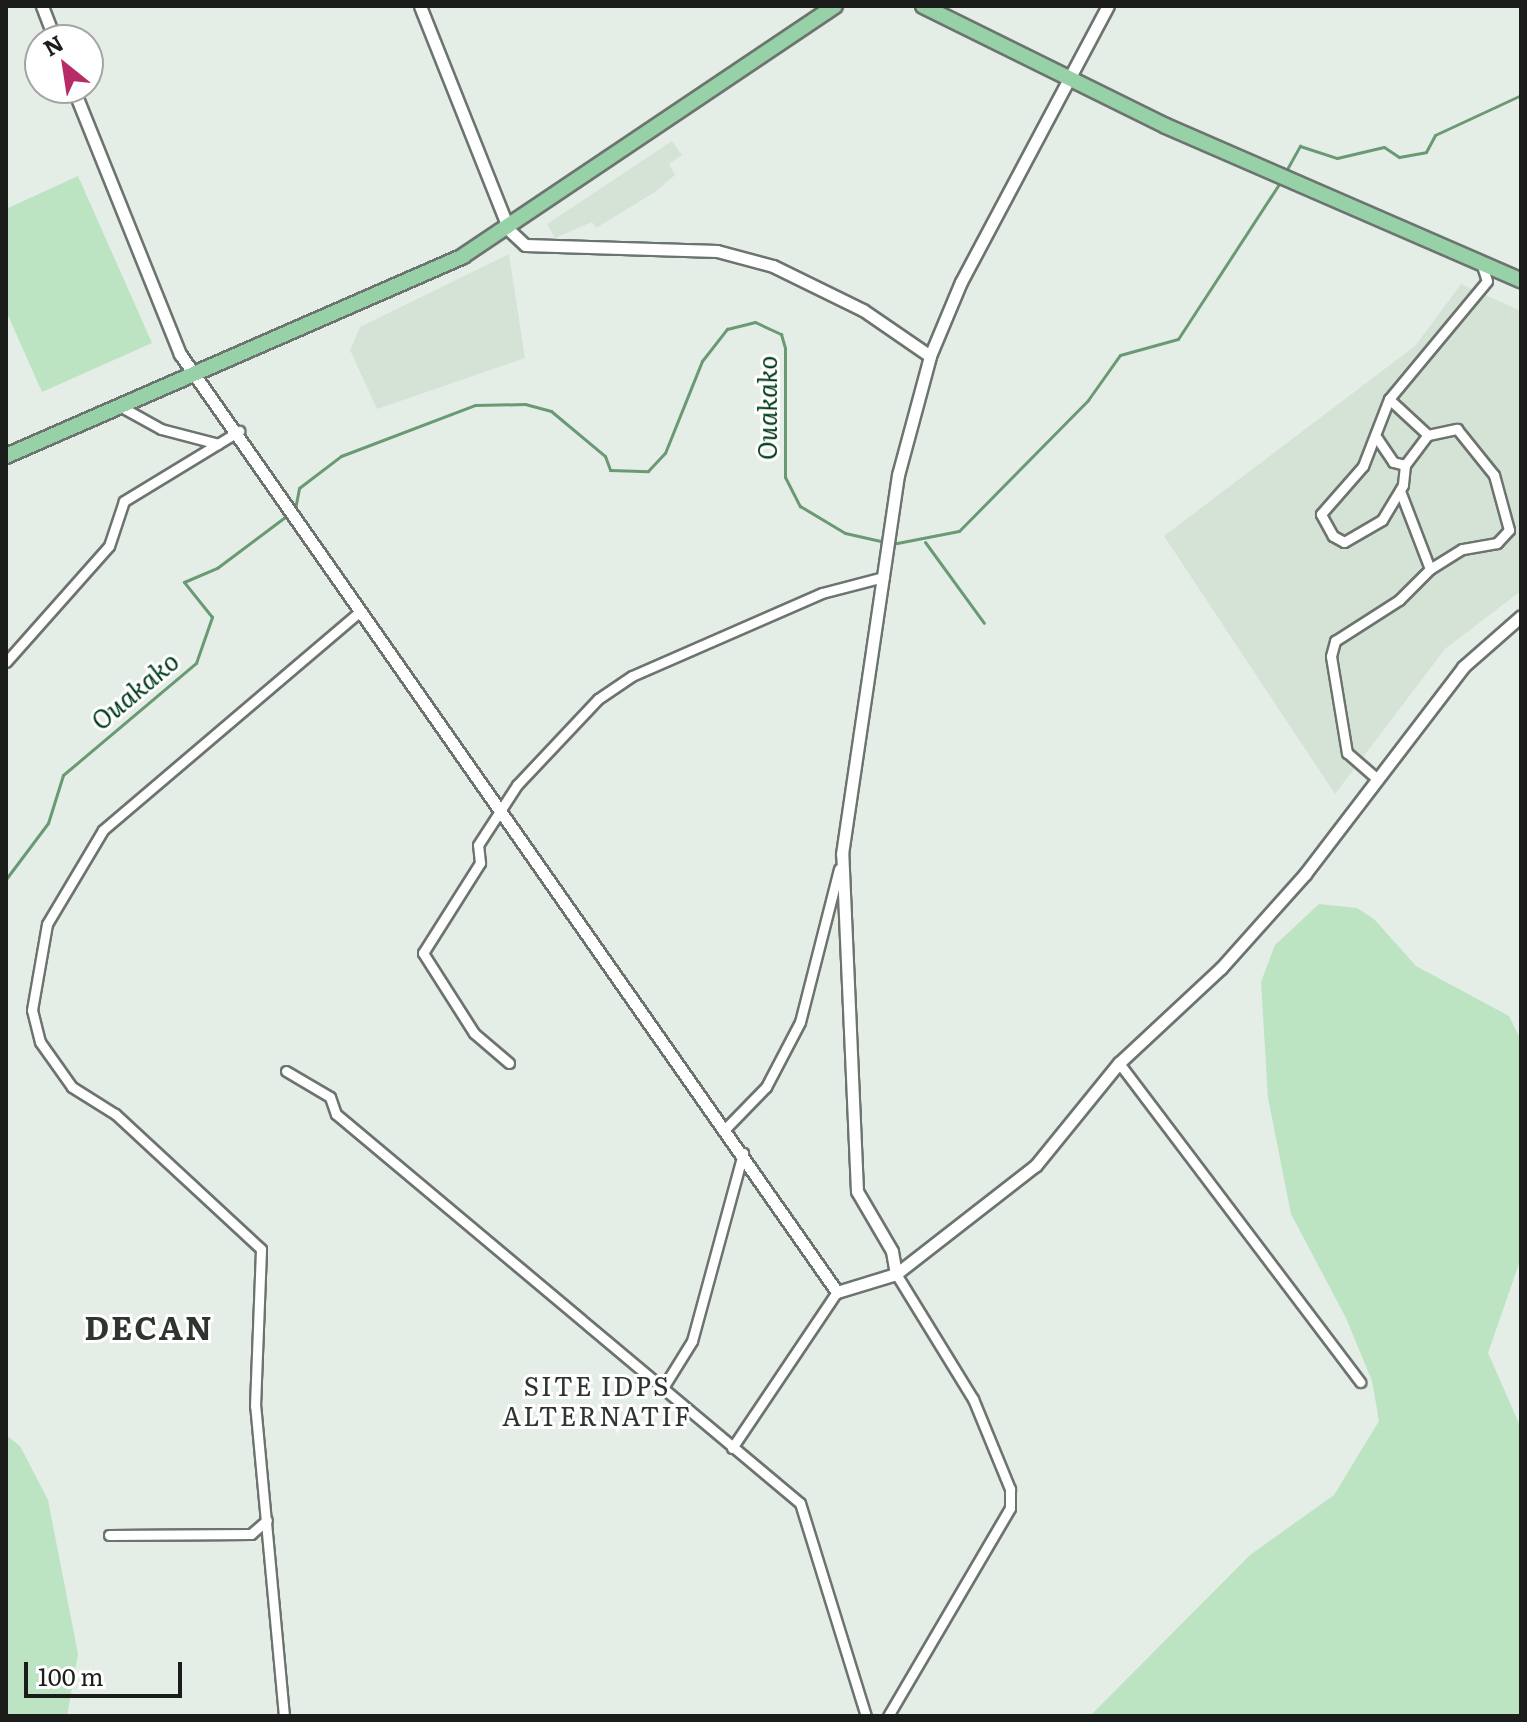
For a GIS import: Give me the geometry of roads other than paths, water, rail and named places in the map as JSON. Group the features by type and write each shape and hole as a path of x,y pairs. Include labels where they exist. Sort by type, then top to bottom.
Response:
{"main road":[{"path":"805,21 819,6"},
{"path":"6,456 125,409 199,372 280,341 509,230 805,21 835,6"},
{"path":"923,6 1305,189 1521,280"}],"street":[{"path":"420,6 509,230 525,245 717,251 773,266 863,310 930,356"},
{"path":"726,1128 766,1087 800,1022 842,854 892,526 930,356 961,282 1073,78 1108,6"},
{"path":"79,104 158,311 180,354 199,372 359,612 726,1128 837,1292"},
{"path":"1375,777 1347,753 1331,656 1335,641 1430,569 1462,549 1497,543 1509,530 1494,475 1457,429 1428,435 1405,465 1400,491 1382,520 1352,539 1344,542 1324,523 1321,514 1377,438 1389,399 1487,281 1481,263"},
{"path":"1389,399 1428,435"},
{"path":"125,409 161,429 218,444"},
{"path":"6,662 109,546 124,501 239,431"},
{"path":"1377,438 1393,462 1405,465"},
{"path":"1400,491 1430,569"},
{"path":"509,1063 474,1033 423,953 480,863 478,845 498,810 598,699 632,676 822,593 884,577"},
{"path":"284,1716 255,1406 261,1249 115,1114 72,1087 35,1024 37,948 103,830 359,612"},
{"path":"732,1448 837,1292 896,1274 1036,1165 1119,1063 1231,956 1305,874 1375,777 1463,667 1521,616"},
{"path":"842,854 857,1191 892,1251 896,1274 973,1399 1010,1489 1010,1508 888,1716"},
{"path":"1119,1063 1360,1382"},
{"path":"286,1071 330,1097 336,1114 732,1448 808,1518 866,1716"},
{"path":"661,1391 692,1341 743,1153"},
{"path":"109,1535 251,1534 267,1520"}],"waterway":[{"name":"Ouakako","path":"1286,171 1300,146 1337,158 1384,147 1399,157 1426,152 1435,135 1521,95"},
{"name":"Ouakako","path":"892,544 959,531 1088,400 1120,355 1178,339 1281,181"},
{"name":"Ouakako","path":"295,509 299,488 341,456 475,405 525,404 551,411 605,456 610,470 648,471 665,453 702,361 727,329 755,322 781,334 785,348 785,477 800,506 845,533 885,542"},
{"name":"Ouakako","path":"6,879 48,823 63,775 196,663 212,617 184,582 217,568 289,514"},
{"path":"925,542 984,623"}],"district":[{"name":"DECAN","path":"149,1326"},
{"name":"SITE IDPS ALTERNATIF","path":"597,1400"}]}
